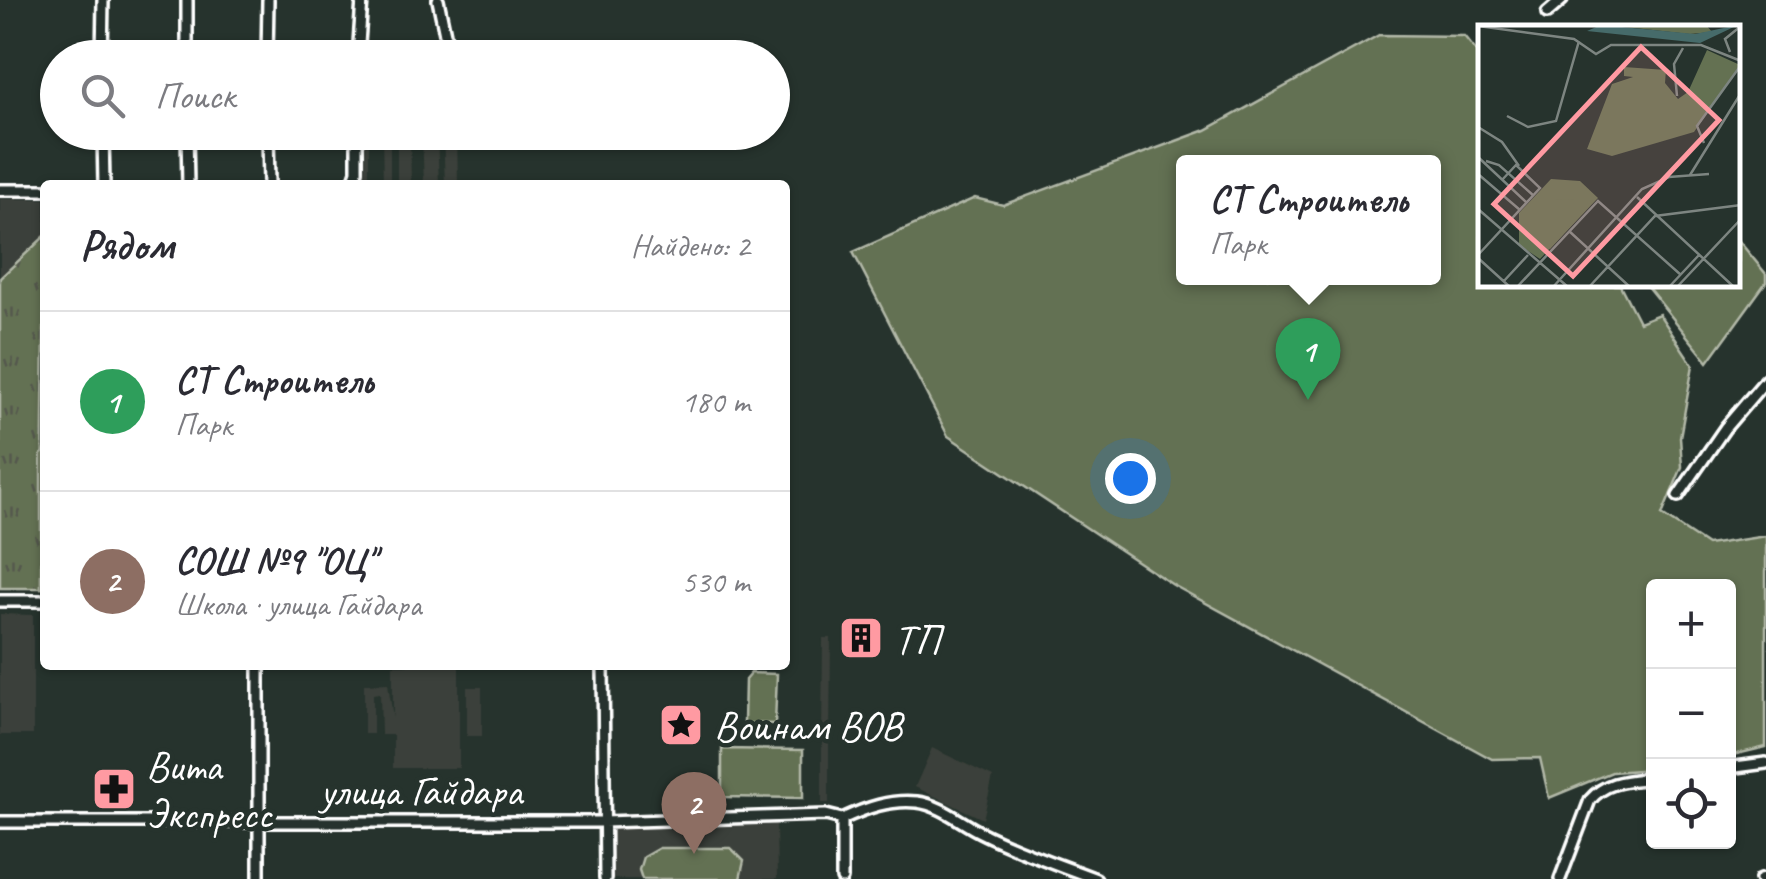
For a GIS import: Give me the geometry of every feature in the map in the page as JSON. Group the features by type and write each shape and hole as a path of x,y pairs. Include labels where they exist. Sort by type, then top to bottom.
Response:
{"street":[{"path":"102,40 103,0"},
{"path":"187,0 187,40"},
{"path":"267,40 268,0"},
{"path":"359,40 362,0"},
{"path":"438,0 446,40"},
{"path":"1548,13 1562,0"},
{"path":"103,150 104,180"},
{"path":"188,150 188,180"},
{"path":"268,150 269,180"},
{"path":"354,180 357,150"},
{"path":"0,190 40,190"},
{"path":"1678,496 1725,428 1766,380"},
{"path":"0,601 40,601"},
{"path":"258,670 259,879"},
{"path":"603,670 605,879"},
{"path":"1736,767 1766,764"},
{"path":"1560,879 1590,800 1610,784 1646,779"},
{"path":"842,879 842,819 864,808 890,802 932,805 1012,847 1096,879"},
{"name":"улица Гайдара","path":"0,822 604,822 826,815 842,819"}],"shaded area":[{"path":"362,150 369,150 369,180 362,180"},
{"path":"382,150 390,150 390,180 383,180"},
{"path":"397,150 410,150 411,180 397,180"},
{"path":"423,150 438,150 439,180 424,180"},
{"path":"444,150 457,150 458,180 445,180"},
{"path":"0,199 40,199 40,241 0,278"},
{"path":"0,614 33,615 33,735 0,735"},
{"path":"823,638 831,638 830,738 822,738"},
{"path":"393,670 459,670 459,768 393,768 393,735 381,735 380,693 373,694 373,734 364,734 364,684 388,683 393,718"},
{"path":"467,687 482,687 482,736 467,736"},
{"path":"822,742 829,743 829,803 822,803"},
{"path":"932,748 993,777 983,819 915,787"},
{"path":"776,822 777,879 613,879 612,829"}],"green space":[{"path":"1379,35 1464,36 1478,53 1478,288 1622,288 1639,322 1659,314 1693,365 1680,437 1682,467 1662,515 1707,545 1766,536 1766,747 1736,754 1736,579 1646,579 1646,770 1612,772 1549,798 1540,758 1492,759 1173,585 948,436 853,252 975,198 1003,205 1206,130"},
{"path":"40,241 40,588 0,588 0,278"},
{"path":"1741,243 1766,274 1766,282 1708,362 1648,288 1741,288"},
{"path":"751,673 777,674 775,724 744,723 745,680"},
{"path":"722,749 803,750 803,798 722,797"},
{"path":"659,848 731,848 744,861 740,879 642,879 639,870 643,857"}],"place":[{"name":"СТ Строитель","path":"1308,400"},
{"name":"ТП","path":"861,638"},
{"name":"Воинам ВОВ","path":"681,725"},
{"name":"Вита Экспресс","path":"114,789"},
{"name":"СОШ №9 \"ОЦ\"","path":"694,854"}]}
